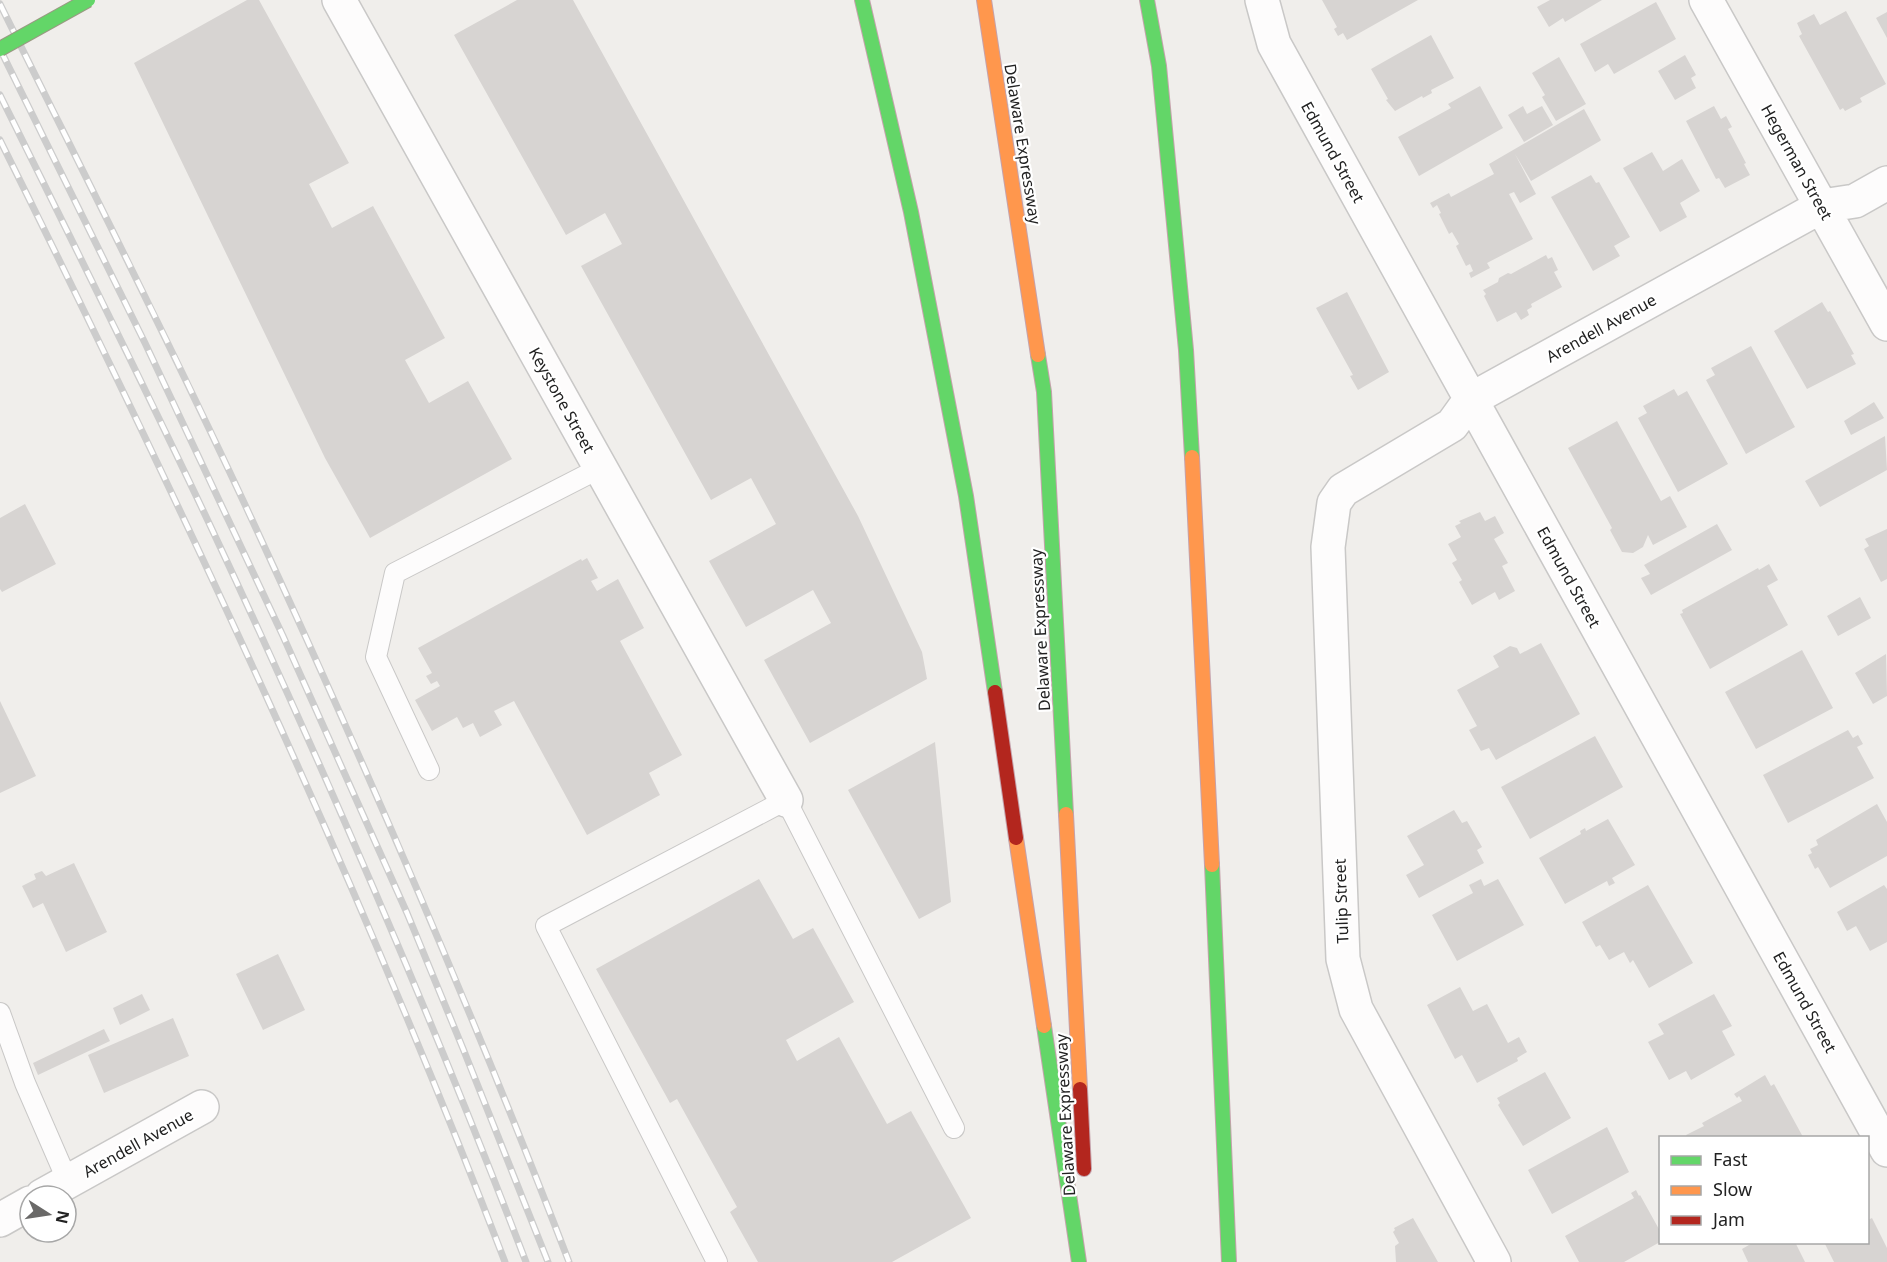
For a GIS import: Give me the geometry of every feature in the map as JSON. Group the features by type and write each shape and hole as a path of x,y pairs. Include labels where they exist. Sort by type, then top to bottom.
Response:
{"main road":[{"path":"0,49 88,0"},
{"path":"862,0 911,212 966,496 1079,1262"},
{"name":"Delaware Expressway","path":"984,0 1044,392 1085,1179"},
{"path":"1147,0 1159,66 1186,350 1205,692 1229,1262"},
{"path":"1087,1226 1089,1262"}],"street":[{"name":"Keystone Street","path":"339,0 786,800"},
{"name":"Edmund Street","path":"1262,0 1274,44 1887,1150"},
{"name":"Hegerman Street","path":"1706,0 1887,324"},
{"name":"Arendell Avenue","path":"1334,503 1343,490 1452,425 1470,400 1822,206 1854,201 1887,183"},
{"name":"Tulip Street","path":"1334,503 1328,547 1343,959 1356,1010 1494,1262"},
{"name":"Arendell Avenue","path":"64,1184 202,1107"},
{"path":"0,1220 18,1210"}],"lane":[{"path":"429,771 376,657 395,573 600,468"},
{"path":"717,1262 546,926 786,800 954,1128"},
{"path":"0,1013 25,1083 54,1184"}],"building":[{"path":"247,0 259,0 349,163 309,184 332,228 373,206 445,338 405,360 429,403 468,381 512,459 370,538 325,458 134,63"},
{"path":"517,0 573,0 858,516 922,652 927,679 810,743 764,660 831,623 813,590 746,627 709,561 776,524 751,478 711,500 581,266 622,244 605,213 566,235 454,35"},
{"path":"1322,0 1418,0 1347,40 1343,33 1338,36 1334,29 1337,27"},
{"path":"1550,0 1602,0 1565,22 1563,18 1549,27 1537,7"},
{"path":"1656,2 1676,39 1614,74 1608,64 1595,72 1580,44"},
{"path":"1846,11 1886,84 1860,98 1862,102 1845,111 1843,108 1840,110 1799,36 1802,34 1797,23 1814,14 1820,25"},
{"path":"1887,12 1887,38 1876,18"},
{"path":"1431,35 1454,78 1431,90 1432,93 1395,111 1386,100 1388,99 1371,69"},
{"path":"1685,55 1696,75 1691,78 1696,88 1675,100 1658,71"},
{"path":"1559,57 1586,104 1556,121 1532,73"},
{"path":"1480,86 1503,128 1419,176 1398,137 1451,108 1448,104"},
{"path":"1523,106 1527,114 1542,106 1553,125 1524,142 1508,115"},
{"path":"1714,106 1721,119 1726,116 1732,127 1728,129 1750,175 1725,188 1719,178 1716,179 1686,121"},
{"path":"1584,109 1600,141 1531,181 1515,154 1536,194 1520,203 1514,192 1509,194 1533,239 1487,263 1490,268 1471,278 1469,273 1473,271 1470,264 1466,266 1456,246 1459,244 1452,232 1449,234 1437,205 1433,208 1430,203 1449,193 1451,197 1494,174 1489,164"},
{"path":"1652,152 1663,171 1682,159 1700,191 1680,203 1687,217 1660,232 1623,168"},
{"path":"1591,175 1596,183 1599,182 1630,237 1614,246 1620,256 1593,271 1551,197"},
{"path":"1546,255 1548,259 1552,257 1558,270 1554,272 1562,287 1531,304 1532,307 1527,310 1529,315 1521,320 1516,312 1497,322 1483,290 1498,282 1499,278 1508,273 1511,274"},
{"path":"1347,292 1389,372 1358,390 1350,376 1353,375 1316,308"},
{"path":"1822,302 1828,312 1830,311 1854,354 1851,355 1856,364 1807,389 1774,331"},
{"path":"1751,346 1795,427 1746,454 1706,380 1715,375 1711,368"},
{"path":"1674,389 1678,396 1687,391 1728,464 1678,492 1638,418 1647,413 1643,406"},
{"path":"1874,402 1884,418 1851,435 1844,421"},
{"path":"1617,421 1661,501 1670,496 1687,527 1653,545 1648,535 1643,547 1633,553 1622,552 1610,530 1612,528 1568,448"},
{"path":"1885,436 1887,470 1820,507 1805,481"},
{"path":"25,504 56,564 2,592 0,589 0,518"},
{"path":"1480,512 1485,521 1495,516 1504,533 1494,539 1508,563 1502,566 1515,591 1499,600 1495,592 1472,605 1459,582 1462,580 1452,563 1457,560 1448,544 1461,537 1455,526 1461,523 1459,521"},
{"path":"1717,524 1732,550 1651,595 1641,578 1650,574 1644,565"},
{"path":"1887,529 1887,579 1881,582 1864,549 1869,546 1865,539"},
{"path":"587,558 598,578 591,581 597,591 618,579 644,628 620,641 682,755 649,773 660,795 587,835 514,701 494,711 502,725 480,737 473,723 463,728 457,717 432,731 415,700 440,686 437,681 431,684 426,676 432,673 418,648 581,559 582,561"},
{"path":"1769,564 1778,580 1767,586 1788,625 1710,669 1680,614 1683,613 1682,610"},
{"path":"1860,597 1871,618 1838,636 1827,616"},
{"path":"1541,643 1580,714 1496,760 1489,748 1481,751 1469,730 1477,726 1457,690 1499,667 1493,656 1510,646 1517,648 1520,654"},
{"path":"1802,650 1833,708 1756,749 1725,692"},
{"path":"1886,654 1887,696 1873,704 1855,673"},
{"path":"0,701 36,776 0,793"},
{"path":"1848,730 1853,738 1858,735 1863,744 1857,747 1874,778 1788,823 1763,775"},
{"path":"1595,736 1623,787 1530,839 1501,787"},
{"path":"935,742 951,902 919,919 848,790"},
{"path":"1877,804 1887,822 1887,856 1830,888 1818,867 1815,869 1808,855 1812,853 1810,849 1818,845 1816,840"},
{"path":"1454,810 1462,823 1467,821 1482,847 1477,850 1484,863 1419,898 1406,875 1424,865 1407,836"},
{"path":"1608,819 1635,865 1612,878 1615,883 1609,886 1607,881 1565,904 1539,858 1581,834 1580,831 1585,828 1586,831"},
{"path":"74,863 107,932 66,952 43,903 33,908 22,886 36,879 34,874 42,871 46,876"},
{"path":"759,879 793,939 813,928 854,1002 786,1040 797,1061 839,1037 887,1124 911,1111 971,1218 892,1262 758,1262 730,1212 737,1207 677,1099 670,1103 596,969"},
{"path":"1481,879 1484,886 1498,879 1524,925 1457,961 1432,915 1473,893 1469,885"},
{"path":"1648,885 1693,963 1649,988 1633,960 1630,963 1624,952 1609,960 1600,945 1596,947 1582,922"},
{"path":"1884,885 1887,889 1887,942 1870,951 1856,926 1847,931 1837,912"},
{"path":"278,954 305,1010 263,1030 236,974"},
{"path":"1460,987 1473,1011 1487,1004 1508,1043 1519,1037 1527,1052 1517,1058 1518,1061 1477,1083 1462,1055 1455,1059 1427,1005"},
{"path":"142,994 150,1010 120,1025 113,1008"},
{"path":"1714,994 1732,1026 1722,1031 1735,1055 1691,1080 1686,1071 1669,1080 1648,1042 1664,1034 1658,1024"},
{"path":"173,1018 189,1056 104,1093 88,1055"},
{"path":"104,1029 110,1041 38,1075 33,1063"},
{"path":"1545,1072 1571,1118 1523,1146 1498,1105 1500,1103 1497,1098"},
{"path":"1765,1075 1771,1086 1774,1084 1802,1136 1686,1136 1704,1126 1702,1123 1742,1101 1734,1094"},
{"path":"1607,1127 1629,1172 1552,1214 1528,1170"},
{"path":"1636,1190 1640,1195 1659,1229 1659,1243 1624,1262 1579,1262 1565,1236 1634,1198 1631,1193"},
{"path":"1413,1218 1438,1262 1396,1262 1395,1246 1399,1243 1393,1232 1394,1228"},
{"path":"1872,1218 1887,1248 1887,1262 1834,1262 1825,1244 1869,1244 1869,1220"},
{"path":"1751,1244 1796,1244 1805,1262 1748,1262 1742,1249"}],"railway":[{"path":"0,4 187,382 332,695 494,1072 569,1262"},
{"path":"0,49 145,343 283,636 407,913 548,1262"},
{"path":"0,95 183,469 293,706 414,982 526,1262"},
{"path":"0,140 135,416 266,695 390,977 505,1262"}],"traffic: fast":[{"path":"0,49 88,0"},
{"path":"862,0 911,212 966,496 995,692"},
{"path":"1147,0 1159,66 1186,350 1192,457"},
{"path":"1038,355 1044,392 1066,814"},
{"path":"1212,865 1229,1262"},
{"path":"1044,1026 1079,1262"}],"traffic: slow":[{"path":"984,0 1038,355"},
{"path":"1192,457 1212,865"},
{"path":"1066,814 1080,1089"},
{"path":"1016,838 1044,1026"}],"traffic: jam":[{"path":"995,692 1016,838"},
{"path":"1080,1089 1084,1169"}]}
